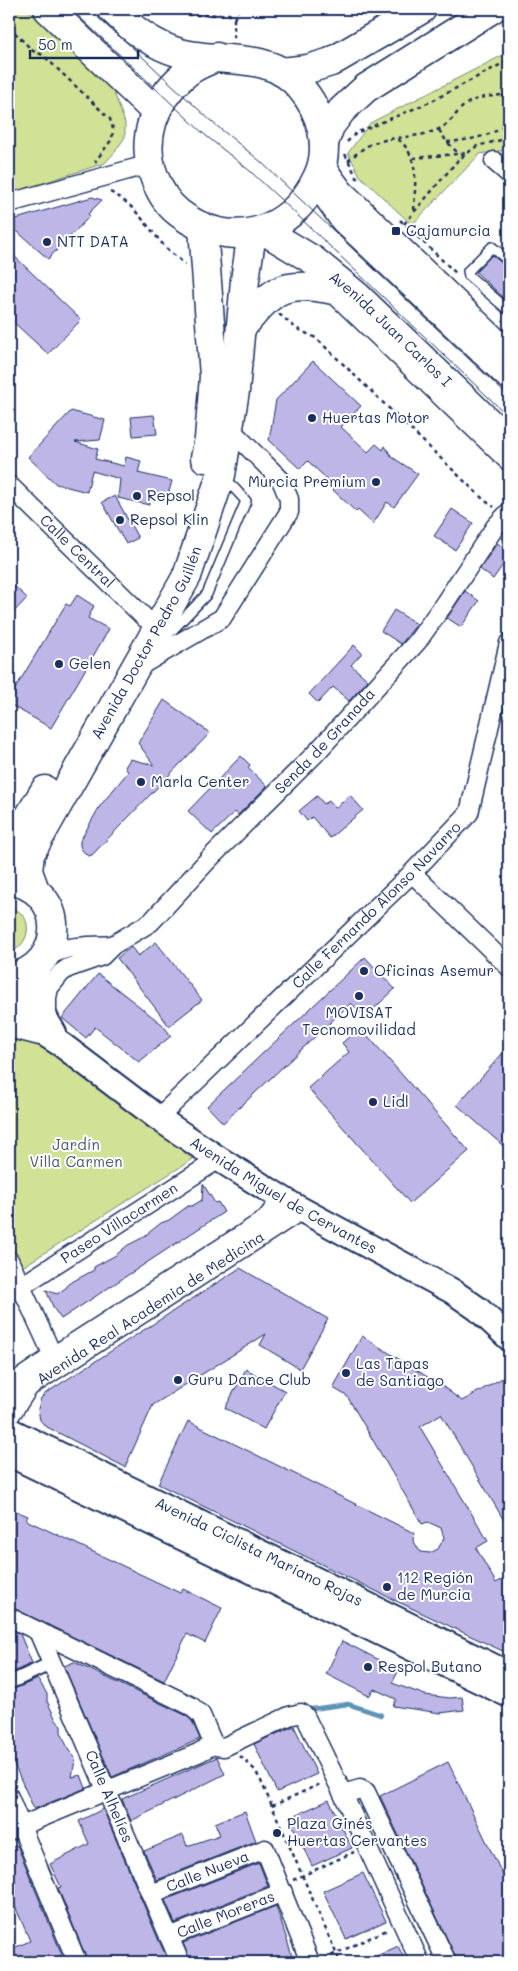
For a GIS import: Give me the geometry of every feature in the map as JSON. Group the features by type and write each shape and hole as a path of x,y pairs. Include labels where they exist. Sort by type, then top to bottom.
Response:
{"main road":[{"path":"48,9 155,111"},
{"path":"111,9 159,46 182,53 259,62 282,72 299,85 312,102 334,158"},
{"path":"282,72 308,69 331,62 422,9"},
{"path":"492,9 366,88 336,118 330,126 334,158 330,199 344,219 509,375"},
{"path":"224,58 198,65 184,74 168,90 155,111 148,137 150,164 160,191 178,213 203,228 227,234 258,231 282,221 298,209 334,158"},
{"name":"Avenida Doctor Pedro Guillén","path":"9,850 145,618 176,558 200,484 209,439 214,376 203,228"},
{"name":"Avenida Juan Carlos I","path":"258,231 313,260 357,296 509,442"},
{"name":"Avenida Doctor Pedro Guillén","path":"43,960 52,940 54,929 48,907 35,890 28,871 30,854 187,576 221,475 235,391 241,328 258,231"},
{"path":"241,328 277,292 291,288 327,287 357,296"},
{"path":"9,880 35,890"},
{"path":"9,978 28,972 43,960"},
{"path":"43,960 38,967 34,979 37,995 50,1032"},
{"name":"Avenida Miguel de Cervantes","path":"9,985 32,1023 50,1032 158,1118 218,1159 302,1210 452,1291 478,1309 509,1338"},
{"path":"9,1023 50,1032"},
{"name":"Avenida Ciclista Mariano Rojas","path":"9,1430 509,1674"},
{"name":"Avenida Ciclista Mariano Rojas","path":"9,1454 509,1695"}],"street":[{"path":"334,158 332,174 343,188 508,345"},
{"path":"494,161 509,174"},
{"path":"9,203 150,164"},
{"path":"327,287 509,462"},
{"path":"133,670 222,618 289,512 289,499 281,480 229,428"},
{"name":"Calle Central","path":"9,485 145,618"},
{"name":"Senda de Granada","path":"50,1032 47,998 49,988 55,979 68,968 102,956 114,945 151,922 209,859 315,754 417,642 495,527 509,512"},
{"name":"Calle Fernando Alonso Navarro","path":"158,1118 412,873 469,813 509,643"},
{"path":"412,873 509,967"},
{"path":"43,960 61,949 70,947 114,945"},
{"name":"Paseo Villacarmen","path":"14,1290 218,1159"},
{"name":"Avenida Real Academia de Medicina","path":"9,1417 29,1387 54,1363 266,1219 280,1197"},
{"name":"Avenida Real Academia de Medicina","path":"9,1386 54,1363 302,1210"},
{"path":"9,1260 14,1290 54,1363"},
{"path":"9,1617 191,1706 201,1715 216,1745"},
{"name":"Calle Alhelíes","path":"38,1631 180,1962"},
{"path":"9,1682 52,1663"},
{"path":"15,1829 107,1789 289,1716 301,1713 305,1716 335,1777 420,1962"},
{"path":"343,1794 360,1789 366,1792 447,1962"},
{"path":"9,1798 15,1829 76,1962"},
{"name":"Calle Nueva","path":"150,1894 265,1849 282,1889"},
{"path":"282,1889 310,1962"},
{"name":"Calle Moreras","path":"169,1937 282,1889"}],"lane":[{"path":"509,261 492,247 468,271 470,276 507,309 509,308"}],"path":[{"path":"164,9 194,15 229,14 234,19"},
{"path":"224,58 234,19 239,9"},
{"path":"334,158 346,142 356,133 430,102 509,60"},
{"path":"334,158 375,142 419,136 439,130 451,122 459,110 471,101 490,95 509,93"},
{"path":"447,142 470,140 500,130 508,123 503,95"},
{"path":"439,130 458,153"},
{"path":"397,138 405,145 413,158 415,181 414,212"},
{"path":"397,217 404,224 458,160 477,146 509,138"},
{"path":"413,158 468,153"},
{"path":"334,158 363,185"},
{"path":"353,180 359,187"},
{"path":"216,1745 247,1761 255,1770 340,1962"},
{"path":"272,1806 335,1777"},
{"path":"282,1889 302,1876 367,1846"},
{"path":"318,1962 402,1923"}],"green space":[{"path":"9,9 27,9 111,87 125,123 125,137 105,163 15,192 9,186"},
{"path":"509,52 509,146 506,150 480,154 412,225 360,176 348,153 370,123"},
{"path":"9,907 17,910 23,916 27,929 26,937 22,943 17,949 9,953"},
{"name":"Jardín Villa Carmen","path":"9,1032 45,1044 193,1159 19,1269 9,1244"}],"building":[{"name":"NTT DATA","path":"92,197 102,200 88,214 90,216 48,259 9,224 9,221"},
{"path":"9,251 81,320 48,354 9,318"},
{"path":"492,255 509,269 509,303 476,272"},
{"name":"Huertas Motor","path":"313,361 361,406 341,427 368,452 376,444 383,450 385,446 392,457 418,474 394,507 387,502 373,524 358,510 356,512 332,489 335,487 308,461 300,469 269,440 276,400"},
{"path":"71,411 105,420 100,440 75,442 98,449 95,459 124,466 126,457 141,461 138,473 172,481 168,495 153,491 149,505 118,498 120,479 92,471 87,492 56,484 28,457"},
{"path":"154,415 157,434 133,436 131,417"},
{"name":"Repsol Klin","path":"115,496 138,538 126,544 102,502"},
{"path":"452,509 473,523 455,550 434,536"},
{"path":"497,543 509,551 509,556 493,579 480,569"},
{"path":"9,581 27,598 9,617"},
{"path":"465,591 479,601 461,627 447,618"},
{"name":"Gelen","path":"77,595 94,606 88,618 109,629 51,728 9,704 9,699 66,604 70,606"},
{"path":"394,610 417,624 401,644 381,631"},
{"path":"354,645 362,653 351,665 368,680 349,701 333,687 318,703 309,694"},
{"name":"Marla Center","path":"164,700 210,733 92,855 88,856 82,850 80,841 100,806 128,772 125,767 130,759 154,765 138,743"},
{"path":"241,756 250,765 248,768 267,786 238,815 235,812 212,834 188,811"},
{"path":"350,795 363,810 330,838 312,817 307,821 299,811 317,796 324,804 329,801 335,808"},
{"path":"156,942 202,1000 169,1026 117,958 131,947 138,956"},
{"path":"365,957 395,989 365,1017 351,1003 223,1123 207,1106"},
{"path":"98,974 163,1025 171,1036 139,1062 95,1027 86,1038 62,1018"},
{"name":"Lidl","path":"360,1027 469,1151 410,1203 308,1088 349,1052 342,1043"},
{"path":"509,1046 509,1151 457,1105"},
{"path":"203,1184 215,1203 218,1202 224,1212 61,1319 54,1309 46,1290 57,1294 67,1287 68,1284 94,1270 94,1267 142,1238 161,1223 169,1220 188,1206 192,1206 202,1200"},
{"path":"240,1268 328,1319 300,1369 260,1345 266,1334 153,1405 125,1467 45,1426 40,1420 38,1409 41,1398 46,1393"},
{"path":"362,1336 442,1386 462,1401 504,1377 509,1387 509,1529 441,1414 420,1427 488,1541 476,1548 496,1583 509,1576 509,1654 158,1484 188,1421 414,1533 413,1540 420,1552 430,1553 438,1549 444,1538 441,1528 428,1522 422,1524 347,1396 333,1388"},
{"path":"246,1369 285,1391 264,1429 225,1408"},
{"path":"9,1508 28,1516 26,1520 180,1593 183,1589 222,1608 205,1643 187,1634 164,1681 9,1606"},
{"path":"9,1629 20,1634 32,1663 9,1674"},
{"path":"342,1641 399,1670 392,1683 425,1695 450,1698 462,1697 464,1710 440,1713 393,1706 396,1699 374,1689 369,1696 326,1674"},
{"path":"74,1662 185,1715 192,1721 200,1739 112,1777 64,1666"},
{"path":"38,1679 47,1694 47,1701 56,1720 61,1726 61,1732 69,1751 74,1756 72,1777 81,1775 86,1788 34,1809 9,1753 9,1691"},
{"path":"294,1726 317,1774 277,1792 254,1744"},
{"path":"217,1757 225,1774 131,1821 122,1799"},
{"path":"448,1762 509,1888 509,1957 500,1962 458,1962 380,1796"},
{"path":"329,1800 352,1848 312,1866 289,1818"},
{"path":"103,1809 169,1962 88,1962 58,1888 61,1887 50,1864 89,1844 79,1821"},
{"path":"245,1811 256,1841 157,1880 144,1851 183,1835 187,1846 220,1835 215,1823"},
{"path":"17,1845 62,1955 45,1962 9,1962 9,1950 30,1941 15,1906 9,1909 9,1849"},
{"path":"259,1863 268,1886 175,1923 165,1900"},
{"path":"363,1873 386,1921 346,1939 323,1891"},
{"path":"276,1906 294,1962 190,1962 183,1943"},
{"path":"398,1946 406,1962 364,1962"}],"waterway":[{"path":"312,1709 348,1704 381,1715"}],"tram line":[{"path":"71,9 205,135 250,171 509,417"},
{"path":"91,9 212,122 260,161 509,397"}],"place":[{"name":"Cajamurcia","path":"396,231"},
{"name":"NTT DATA","path":"47,242"},
{"name":"Huertas Motor","path":"312,418"},
{"name":"Murcia Premium","path":"376,482"},
{"name":"Repsol","path":"137,496"},
{"name":"Repsol Klin","path":"120,520"},
{"name":"Gelen","path":"59,664"},
{"name":"Marla Center","path":"141,782"},
{"name":"Oficinas Asemur","path":"364,971"},
{"name":"MOVISAT Tecnomovilidad","path":"359,996"},
{"name":"Lidl","path":"373,1102"},
{"name":"Las Tapas de Santiago","path":"346,1373"},
{"name":"Guru Dance Club","path":"178,1380"},
{"name":"112 Región de Murcia","path":"387,1587"},
{"name":"Respol Butano","path":"368,1667"},
{"name":"Plaza Ginés Huertas Cervantes","path":"277,1833"}]}
